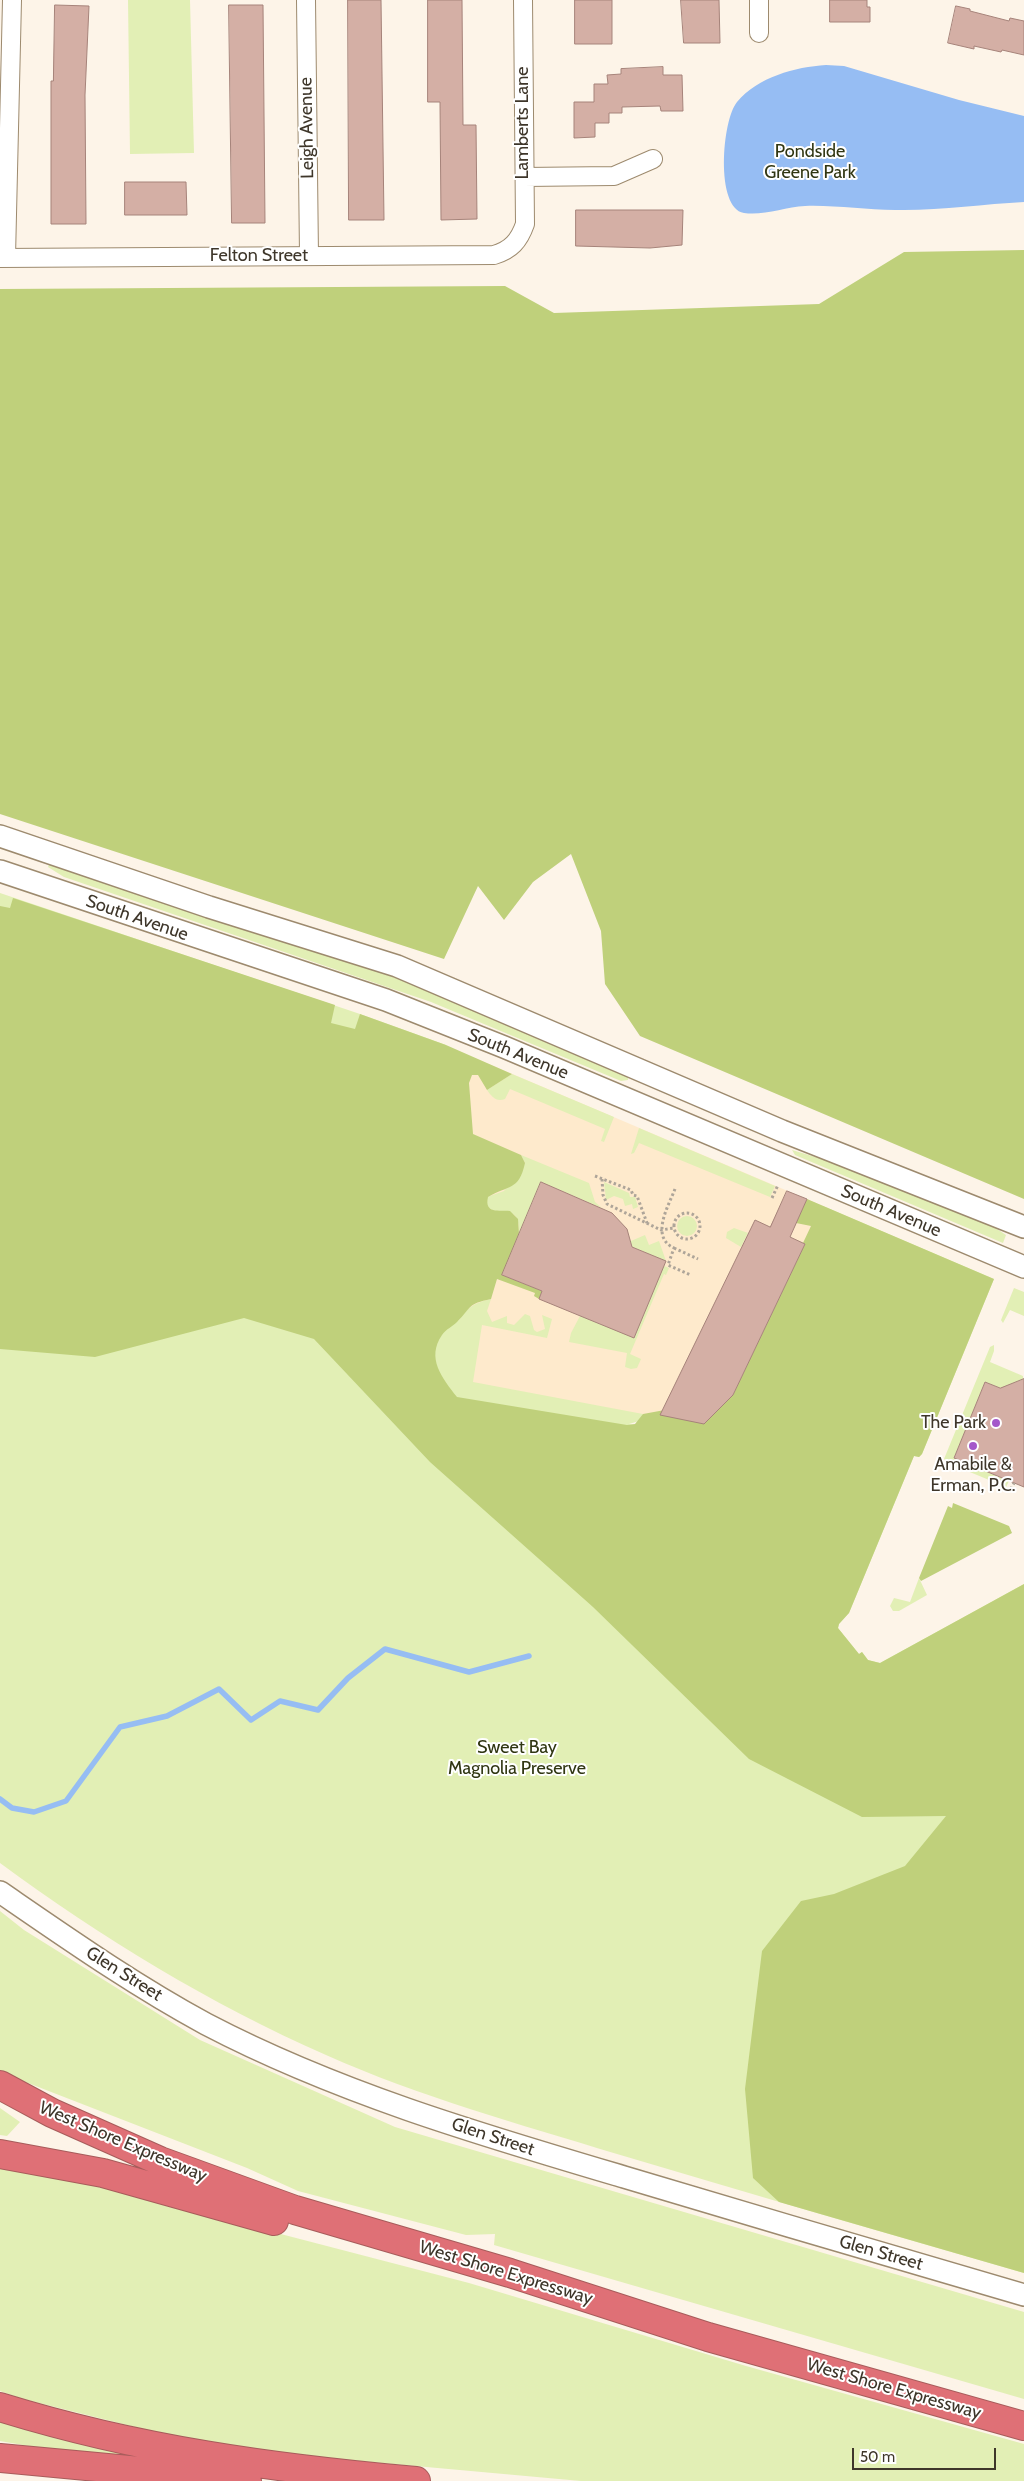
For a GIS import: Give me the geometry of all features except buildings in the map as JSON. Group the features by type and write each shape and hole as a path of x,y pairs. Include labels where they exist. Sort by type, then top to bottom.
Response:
{"highway":[{"name":"West Shore Expressway","path":"0,2086 86,2129 160,2161 249,2194 341,2224 510,2273 708,2336 1024,2426"},
{"path":"0,2154 70,2166 153,2186 505,2288 708,2336"},
{"path":"0,2407 129,2441 218,2459 283,2468 416,2481"},
{"path":"0,2458 247,2481"}],"street":[{"path":"3,258 12,0"},
{"name":"Leigh Avenue","path":"306,0 309,255"},
{"name":"Lamberts Lane","path":"515,244 524,224 522,0"},
{"path":"759,0 759,33"},
{"path":"524,176 614,176 653,159"},
{"name":"Felton Street","path":"3,258 494,255 506,252 515,244"},
{"name":"South Avenue","path":"0,836 209,907 396,966 782,1131 1024,1227"},
{"name":"South Avenue","path":"0,871 386,1000 504,1047 1024,1267"},
{"name":"Glen Street","path":"0,1892 102,1962 206,2024 311,2072 415,2112 529,2149 1024,2296"}],"path":[{"path":"595,1176 632,1190 633,1195 638,1196 647,1224"},
{"path":"602,1179 603,1194 607,1204 661,1230 674,1228"},
{"path":"772,1198 778,1185"},
{"path":"675,1189 661,1230 665,1242 698,1259"},
{"path":"683,1213 692,1213 701,1222 697,1235 689,1239 681,1237 674,1228 676,1218 683,1213"},
{"path":"674,1248 668,1264 691,1275"},
{"path":"1011,1489 1014,1483"}],"shaded area":[{"path":"456,1050 823,1206 733,1395 704,1424 457,1397"}],"green space":[{"path":"128,0 190,0 194,153 130,154"},
{"path":"1024,250 1024,1199 640,1036 605,984 601,931 571,854 533,882 504,920 478,886 444,959 0,814 0,289 505,286 554,313 819,304 904,252"},
{"path":"50,862 438,992 628,1076 628,1080 621,1081 431,1002 64,877 48,867"},
{"name":"Sweet Bay Magnolia Preserve","path":"0,893 360,1014 446,1045 458,1321 472,1306 491,1299 487,1311 492,1322 507,1316 507,1323 514,1325 525,1314 530,1316 534,1330 537,1332 545,1329 542,1315 552,1319 547,1338 482,1325 473,1382 643,1414 639,1421 629,1424 687,1435 733,1395 823,1206 994,1279 922,1454 919,1457 914,1456 849,1613 839,1624 838,1628 859,1654 862,1652 868,1660 880,1663 1024,1584 1024,2273 507,2121 361,2070 283,2035 199,1992 117,1943 0,1863"},
{"path":"13,898 335,1005 331,1023 355,1029 360,1014 446,1045 512,1074 487,1090 478,1075 472,1075 469,1083 473,1134 521,1155 525,1163 523,1172 516,1183 488,1197 487,1202 490,1209 510,1211 518,1219 519,1234 502,1275 542,1291 539,1299 534,1296 535,1293 497,1279 491,1299 468,1309 444,1333 437,1343 436,1360 441,1375 457,1397 627,1425 635,1424 643,1414 730,1398 805,1244 803,1243 811,1226 796,1223 807,1199 994,1279 922,1454 919,1457 914,1456 849,1613 839,1624 838,1628 859,1654 862,1652 868,1660 880,1663 1024,1584 1024,2273 779,2202 753,2178 745,2089 762,1951 801,1901 834,1894 905,1866 946,1816 862,1817 749,1759 593,1607 430,1462 314,1339 244,1318 95,1357 0,1349 0,906 10,908"},
{"path":"512,1074 614,1117 604,1142 601,1141 605,1129 510,1089 505,1099 499,1100 493,1097 487,1090"},
{"path":"639,1128 775,1186 770,1197 639,1143 634,1153 631,1154"},
{"path":"792,1150 839,1164 988,1223 1006,1235 1003,1243 795,1155"},
{"path":"521,1155 589,1183 595,1202 602,1208 541,1182 519,1234 516,1217 508,1212 492,1210 487,1206 487,1197 504,1191 525,1163"},
{"path":"604,1182 629,1193 630,1197 635,1197 638,1207 633,1209 632,1204 625,1206 623,1199 614,1196 606,1200"},
{"path":"687,1216 694,1219 697,1226 694,1233 687,1236 680,1233 677,1226 680,1219"},
{"path":"734,1228 748,1233 741,1247 726,1238 727,1232"},
{"path":"645,1235 649,1245 659,1241 666,1261 630,1246 631,1241"},
{"path":"664,1266 669,1268 666,1275 664,1274 630,1354 641,1359 637,1368 625,1367 627,1353 569,1342 571,1333 580,1316"},
{"path":"1014,1288 1024,1292 1024,1316 1010,1310 1003,1323 1001,1320"},
{"path":"994,1345 990,1362 1023,1376 1024,1398 985,1382 954,1458 1009,1481 1006,1487 948,1463 944,1459 990,1347"},
{"path":"953,1503 1009,1526 1012,1533 921,1581 919,1578 948,1506 952,1508"},
{"path":"919,1578 927,1595 899,1611 893,1611 890,1606 894,1598 910,1602"},
{"path":"0,1911 24,1930 200,2040 395,2127 1024,2312 1024,2399 494,2245 495,2234 466,2235 298,2191 247,2168 10,2076 0,2070"},
{"path":"0,2108 20,2122 7,2136 0,2135"},
{"path":"0,2167 54,2175 469,2283 746,2366 1024,2444 1024,2481 581,2481 316,2457 191,2441 23,2399 0,2391"},
{"path":"0,2419 121,2451 120,2462 0,2441"}],"water":[{"path":"826,65 844,66 959,100 1024,116 1024,202 911,210 805,206 751,214 744,213 735,208 729,196 725,180 724,162 728,126 737,102 755,86 778,75 802,68"}],"waterway":[{"path":"0,1799 12,1808 34,1812 66,1801 120,1727 167,1716 219,1689 251,1720 280,1701 318,1710 348,1678 385,1649 469,1672 529,1656"}],"place":[{"name":"The Park","path":"996,1423"},
{"name":"Amabile & Erman, P.C.","path":"973,1446"}],"park label":[{"name":"Pondside Greene Park","path":"810,162"}]}
